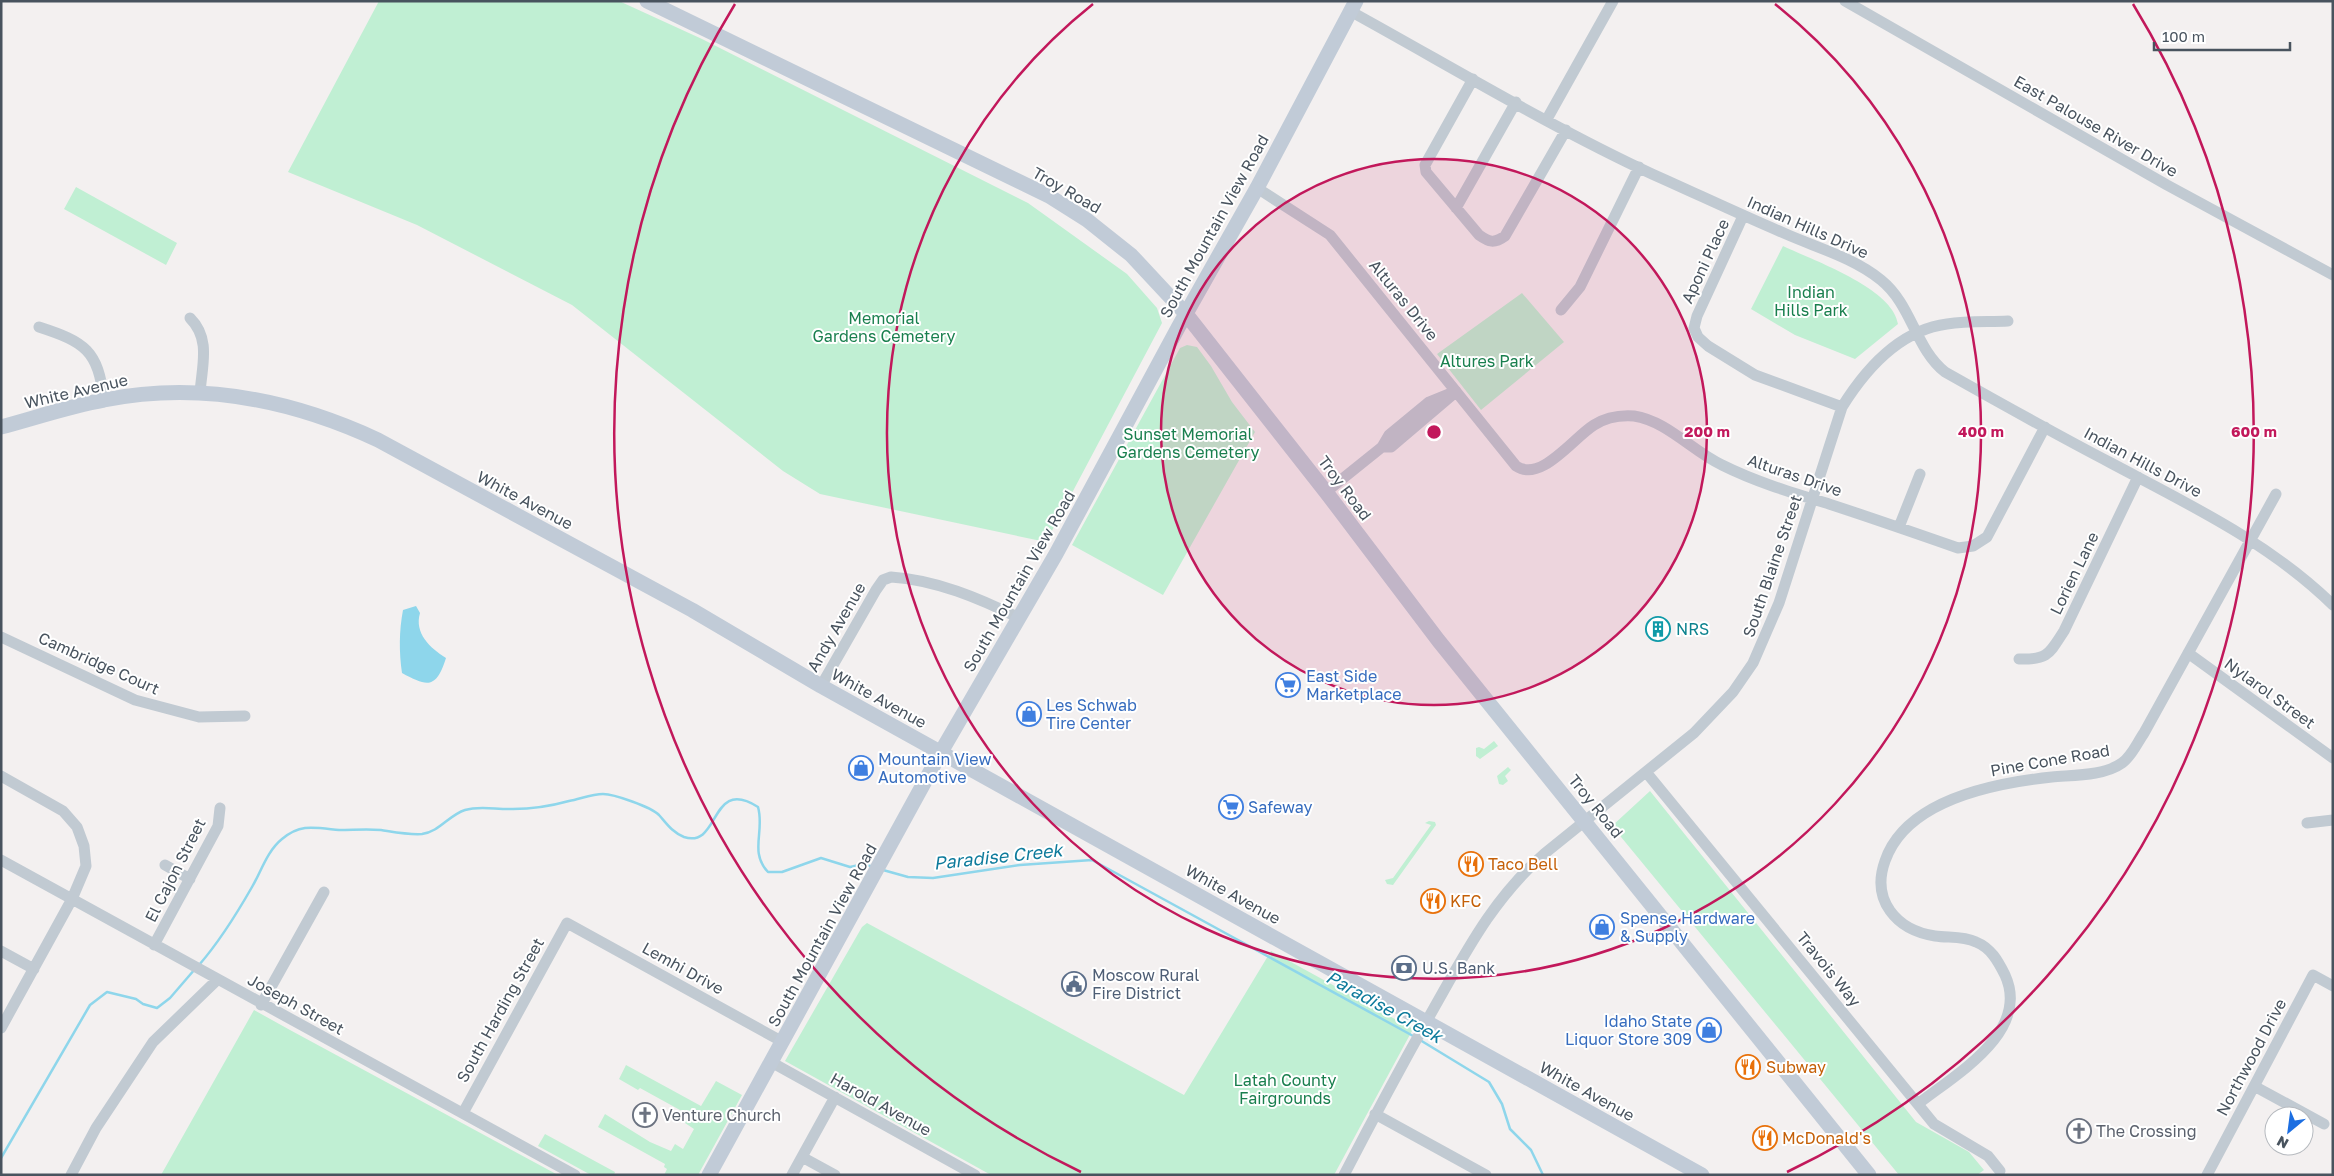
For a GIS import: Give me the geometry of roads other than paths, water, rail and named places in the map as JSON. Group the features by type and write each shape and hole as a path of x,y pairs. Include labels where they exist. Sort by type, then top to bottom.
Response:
{"street":[{"name":"Troy Road","path":"647,1 1049,196 1087,220 1131,255 1186,314 1326,492 1438,640 1586,821 1869,1175"},
{"path":"1547,120 1613,1"},
{"name":"East Palouse River Drive","path":"1845,1 2167,185 2333,275"},
{"name":"South Mountain View Road","path":"709,1175 886,856 941,752 1019,618 1257,188 1353,6"},
{"name":"Indian Hills Drive","path":"1353,6 1474,79 1599,149 1743,216 1860,266 1882,280 1896,295 1909,314 1935,365 1944,372 2215,519 2250,541 2312,585 2333,605"},
{"path":"1474,79 1425,164 1426,172 1479,235 1488,242 1497,242 1505,236 1566,130"},
{"path":"1456,208 1516,102"},
{"path":"1562,310 1580,287 1639,167"},
{"name":"Alturas Drive","path":"1257,188 1299,213 1330,235 1516,466 1522,470 1534,470 1548,463 1595,424 1611,417 1632,416 1652,420 1722,465 1812,499 1958,548 1973,546 1988,537 2045,428"},
{"name":"Aponi Place","path":"1743,216 1697,316 1694,328 1698,337 1708,346 1755,375 1842,407"},
{"path":"190,318 199,328 204,343 200,393"},
{"name":"South Blaine Street","path":"1344,1175 1375,1114 1493,908 1529,868 1694,733 1733,692 1752,663 1779,604 1842,407 1857,383 1875,362 1895,346 1918,333 1945,324 2008,322"},
{"path":"39,327 58,333 89,351 101,375 104,400"},
{"path":"1326,492 1382,447 1391,447 1456,391"},
{"name":"White Avenue","path":"1,427 104,400 139,395 200,393 237,396 295,407 347,425 692,610 821,686 1425,1025 1702,1175"},
{"path":"1899,527 1920,474"},
{"name":"Lorien Lane","path":"2019,659 2039,660 2051,650 2060,638 2138,478"},
{"name":"Pine Cone Road","path":"1918,1104 1992,1044 2004,1026 2012,1003 2010,986 1999,964 1988,948 1960,937 1936,936 1915,931 1888,910 1882,896 1880,881 1885,861 1895,840 1904,828 1916,819 1967,793 2014,781 2105,770 2121,764 2130,756 2276,494"},
{"name":"Andy Avenue","path":"821,686 880,584 891,577 904,578 946,588 975,597 1019,618"},
{"name":"Cambridge Court","path":"1,637 135,700 199,716 245,716"},
{"name":"Nylarol Street","path":"2188,653 2333,758"},
{"name":"Travois Way","path":"1646,772 1934,1124 1988,1156 2000,1171"},
{"path":"1,776 63,811 77,827 84,846 86,866 72,899 1,1028"},
{"name":"El Cajon Street","path":"154,945 218,826 220,808"},
{"path":"2307,824 2333,820"},
{"name":"Joseph Street","path":"1,860 261,1005 576,1175"},
{"path":"165,865 190,879"},
{"path":"261,1005 324,892"},
{"name":"Lemhi Drive","path":"567,923 783,1042"},
{"name":"South Harding Street","path":"463,1113 567,923"},
{"path":"1,951 34,969"},
{"name":"Northwood Drive","path":"2207,1175 2313,975 2333,986"},
{"path":"71,1175 96,1128 153,1042 217,980"},
{"name":"Harold Avenue","path":"771,1062 975,1175"},
{"path":"2254,1086 2324,1124"},
{"path":"792,1175 835,1097"},
{"path":"1375,1114 1486,1175"},
{"path":"802,1157 835,1175"}],"water":[{"path":"416,606 420,613 419,627 421,633 434,650 446,658 435,680 425,683 402,673 400,657 403,610"}],"waterway":[{"name":"Paradise Creek","path":"199,965 234,918 272,849 287,835 305,828 381,830 422,834 434,830 459,812 465,810 535,808 603,794 648,808 659,815 676,833 684,837 696,838 711,825 723,806 731,800 742,800 758,807 760,816 759,857 768,872 782,872 821,858 850,867 864,864 873,867"},
{"name":"Paradise Creek","path":"883,870 908,877 933,878 1020,865 1092,860 1415,1037"},
{"name":"Paradise Creek","path":"1,1158 90,1005 107,992 136,999 143,1004 157,1008 170,998 195,969"},
{"name":"Paradise Creek","path":"1420,1040 1489,1082 1502,1104 1510,1129 1531,1150 1543,1175"}],"place":[{"name":"NRS","path":"1658,629"},
{"name":"East Side Marketplace","path":"1288,685"},
{"name":"Les Schwab Tire Center","path":"1029,714"},
{"name":"Mountain View Automotive","path":"861,768"},
{"name":"Safeway","path":"1231,807"},
{"name":"Taco Bell","path":"1471,864"},
{"name":"KFC","path":"1433,901"},
{"name":"Spense Hardware & Supply","path":"1602,927"},
{"name":"U.S. Bank","path":"1404,968"},
{"name":"Moscow Rural Fire District","path":"1074,984"},
{"name":"Idaho State Liquor Store 309","path":"1709,1030"},
{"name":"Subway","path":"1748,1067"},
{"name":"Venture Church","path":"645,1115"},
{"name":"The Crossing","path":"2079,1131"},
{"name":"McDonald's","path":"1765,1138"}],"park label":[{"name":"Indian Hills Park","path":"1811,301"},
{"name":"Memorial Gardens Cemetery","path":"884,327"},
{"name":"Altures Park","path":"1487,361"},
{"name":"Sunset Memorial Gardens Cemetery","path":"1188,443"},
{"name":"Latah County Fairgrounds","path":"1285,1089"}]}
